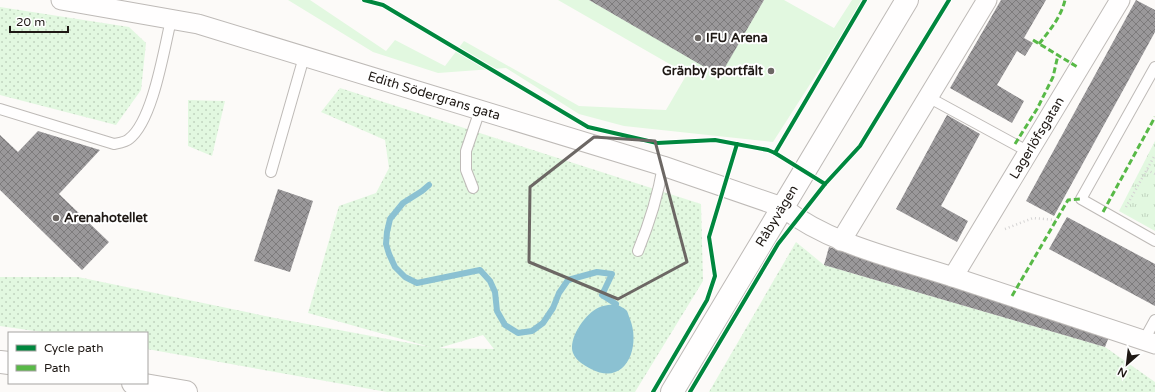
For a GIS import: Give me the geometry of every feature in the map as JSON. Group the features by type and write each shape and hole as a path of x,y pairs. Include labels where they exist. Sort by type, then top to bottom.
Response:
{"main road":[{"name":"Råbyvägen","path":"672,392 790,214 907,0"},
{"path":"139,384 186,392"}],"street":[{"name":"Edith Södergrans gata","path":"61,0 198,24 663,166 790,214"},
{"path":"841,241 987,0"},
{"name":"Lagerlöfsgatan","path":"953,277 1120,0"},
{"path":"790,214 841,241 1149,342"}],"lane":[{"path":"0,109 114,144 129,140 140,126 153,97 171,20"},
{"path":"271,172 304,57"},
{"path":"1155,67 1081,199 1155,241"},
{"path":"928,97 1029,152"},
{"path":"473,188 466,170 466,151 480,110"},
{"path":"638,251 649,225 663,166"},
{"path":"1149,342 1155,320"}],"path":[{"path":"1118,220 1155,155"},
{"path":"1147,170 1155,174"},
{"path":"1002,231 1008,227 1033,218 1056,220"}],"highlighted area":[{"path":"594,137 655,141 687,262 618,299 529,262 530,187"}],"green space":[{"name":"Gränby sportfält","path":"288,0 310,0 386,51 395,40 445,66 464,41 579,106 666,110 687,74 558,0 589,0 720,75 764,0 784,0 834,28 852,0 864,0 773,142 624,126 579,114 506,68 438,73 373,52"},
{"path":"0,7 129,27 146,43 141,90 116,125 0,95"},
{"path":"340,88 701,204 703,281 635,392 387,392 148,349 148,332 42,332 0,326 0,277 78,277 275,318 430,347 308,313 339,206 376,193 389,168 385,140 321,112","holes":["483,335 494,349 438,348"]},
{"path":"188,100 225,101 212,156 188,146"},
{"path":"1155,141 1155,231 1119,211"},
{"path":"796,242 824,265 1105,347 1155,382 1155,392 709,392"}],"water":[{"path":"616,304 626,310 630,319 633,330 632,352 628,361 622,368 613,373 603,373 591,369 578,361 573,353 573,341 578,328 591,312 606,305"}],"building":[{"name":"IFU Arena","path":"589,0 764,0 720,76"},
{"path":"1001,0 1046,0 1024,38 1033,43 1025,56 1017,51 997,85 1024,101 1012,123 950,88"},
{"path":"1136,0 1155,10 1155,32 1054,216 1026,201"},
{"path":"947,115 980,134 941,206 968,221 957,242 896,209"},
{"name":"Arenahotellet","path":"38,131 100,150 59,194 109,242 82,270 0,190 0,135 18,152"},
{"path":"278,189 313,201 290,272 254,261"},
{"path":"1067,217 1155,264 1155,306 1049,249"},
{"path":"829,247 1110,334 1105,347 824,265"}],"waterway":[{"path":"429,185 403,203 390,219 386,244 395,267 405,277 417,283 480,270 490,281 495,292 497,311 505,325 518,333 532,331 543,323 553,308 559,293 568,280 597,272 612,274 602,295 616,304"}],"marked path":[{"path":"1039,44 1058,18 1065,0"},
{"path":"1033,40 1079,68"},
{"path":"1015,144 1037,109 1053,77 1058,55"},
{"path":"1103,212 1155,117"},
{"path":"1012,296 1068,200 1081,199"}],"cycle path":[{"path":"364,0 383,5 588,127 657,143 715,140 768,150 825,184"},
{"path":"775,153 865,0"},
{"path":"690,392 778,244 825,184 860,146 949,0"},
{"path":"653,392 707,300 715,276 709,237 737,144"}],"place":[{"name":"IFU Arena","path":"698,38"},
{"name":"Gränby sportfält","path":"771,71"},
{"name":"Arenahotellet","path":"56,218"}]}
